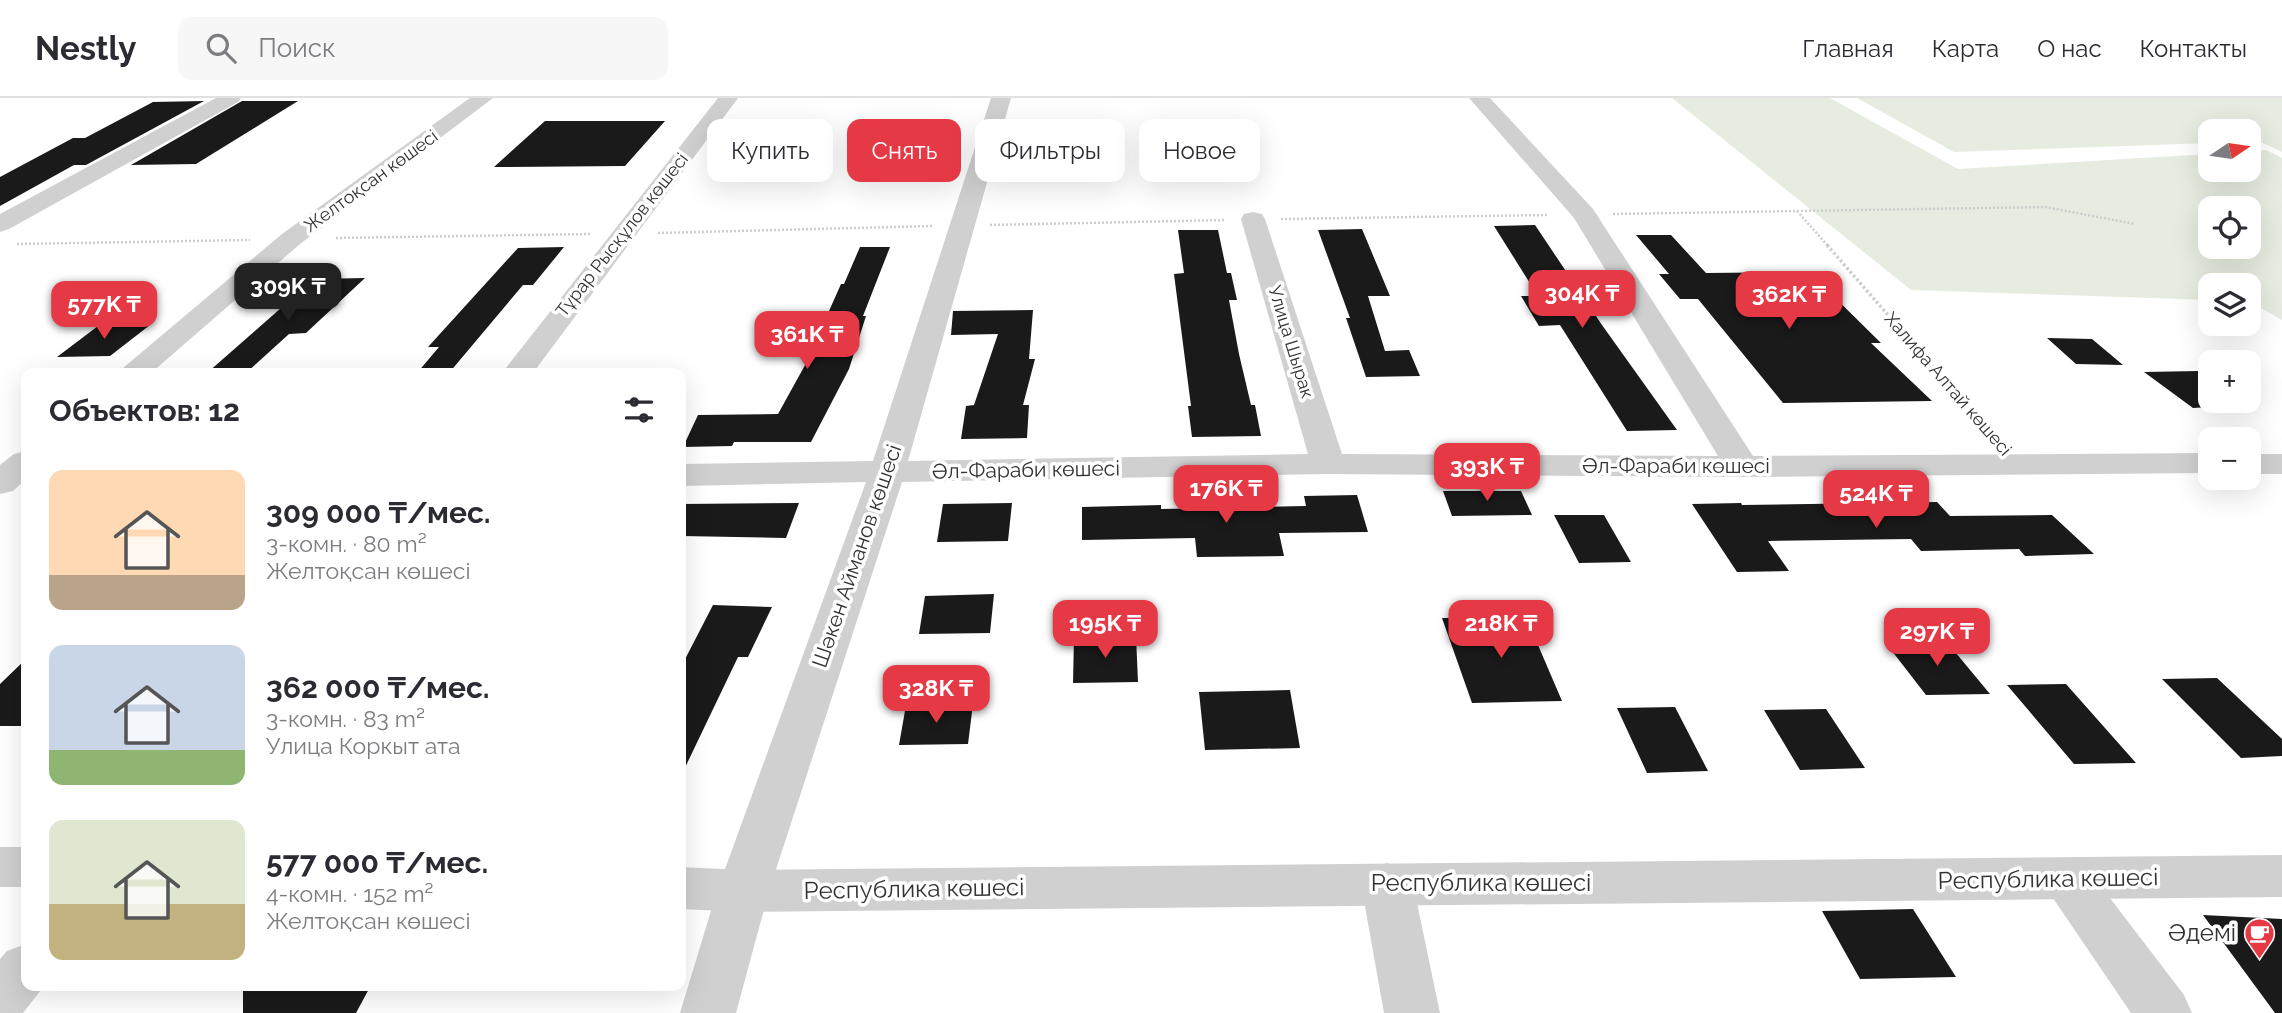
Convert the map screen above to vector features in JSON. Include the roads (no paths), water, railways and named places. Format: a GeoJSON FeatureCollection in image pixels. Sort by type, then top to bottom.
{"type":"FeatureCollection","features":[{"type":"Feature","properties":{"kind":"street"},"geometry":{"type":"LineString","coordinates":[[0,225],[231,98]]}},
{"type":"Feature","properties":{"kind":"street","name":"Желтоқсан көшесі"},"geometry":{"type":"LineString","coordinates":[[138,368],[291,239],[483,98]]}},
{"type":"Feature","properties":{"kind":"street","name":"Тұрар Рысқұлов көшесі"},"geometry":{"type":"LineString","coordinates":[[521,368],[621,233],[728,98]]}},
{"type":"Feature","properties":{"kind":"street","name":"Шәкен Айманов көшесі"},"geometry":{"type":"LineString","coordinates":[[708,1013],[743,891],[887,473],[1000,98]]}},
{"type":"Feature","properties":{"kind":"street"},"geometry":{"type":"LineString","coordinates":[[1479,98],[1584,214],[1742,467]]}},
{"type":"Feature","properties":{"kind":"street","name":"Улица Шырак"},"geometry":{"type":"LineString","coordinates":[[1253,219],[1328,464]]}},
{"type":"Feature","properties":{"kind":"street","name":"Әл-Фараби көшесі"},"geometry":{"type":"LineString","coordinates":[[686,475],[1328,464],[1742,467],[2198,463]]}},
{"type":"Feature","properties":{"kind":"street"},"geometry":{"type":"LineString","coordinates":[[2261,464],[2282,464]]}},
{"type":"Feature","properties":{"kind":"street"},"geometry":{"type":"LineString","coordinates":[[0,867],[21,867]]}},
{"type":"Feature","properties":{"kind":"street","name":"Республика көшесі"},"geometry":{"type":"LineString","coordinates":[[686,888],[743,891],[2282,877]]}},
{"type":"Feature","properties":{"kind":"street"},"geometry":{"type":"LineString","coordinates":[[2066,879],[2164,1013]]}},
{"type":"Feature","properties":{"kind":"street"},"geometry":{"type":"LineString","coordinates":[[1387,884],[1412,1013]]}},
{"type":"Feature","properties":{"kind":"street"},"geometry":{"type":"LineString","coordinates":[[0,999],[21,974]]}},
{"type":"Feature","properties":{"kind":"place","name":"Әдемі"},"geometry":{"type":"Point","coordinates":[2259,960]}}]}
